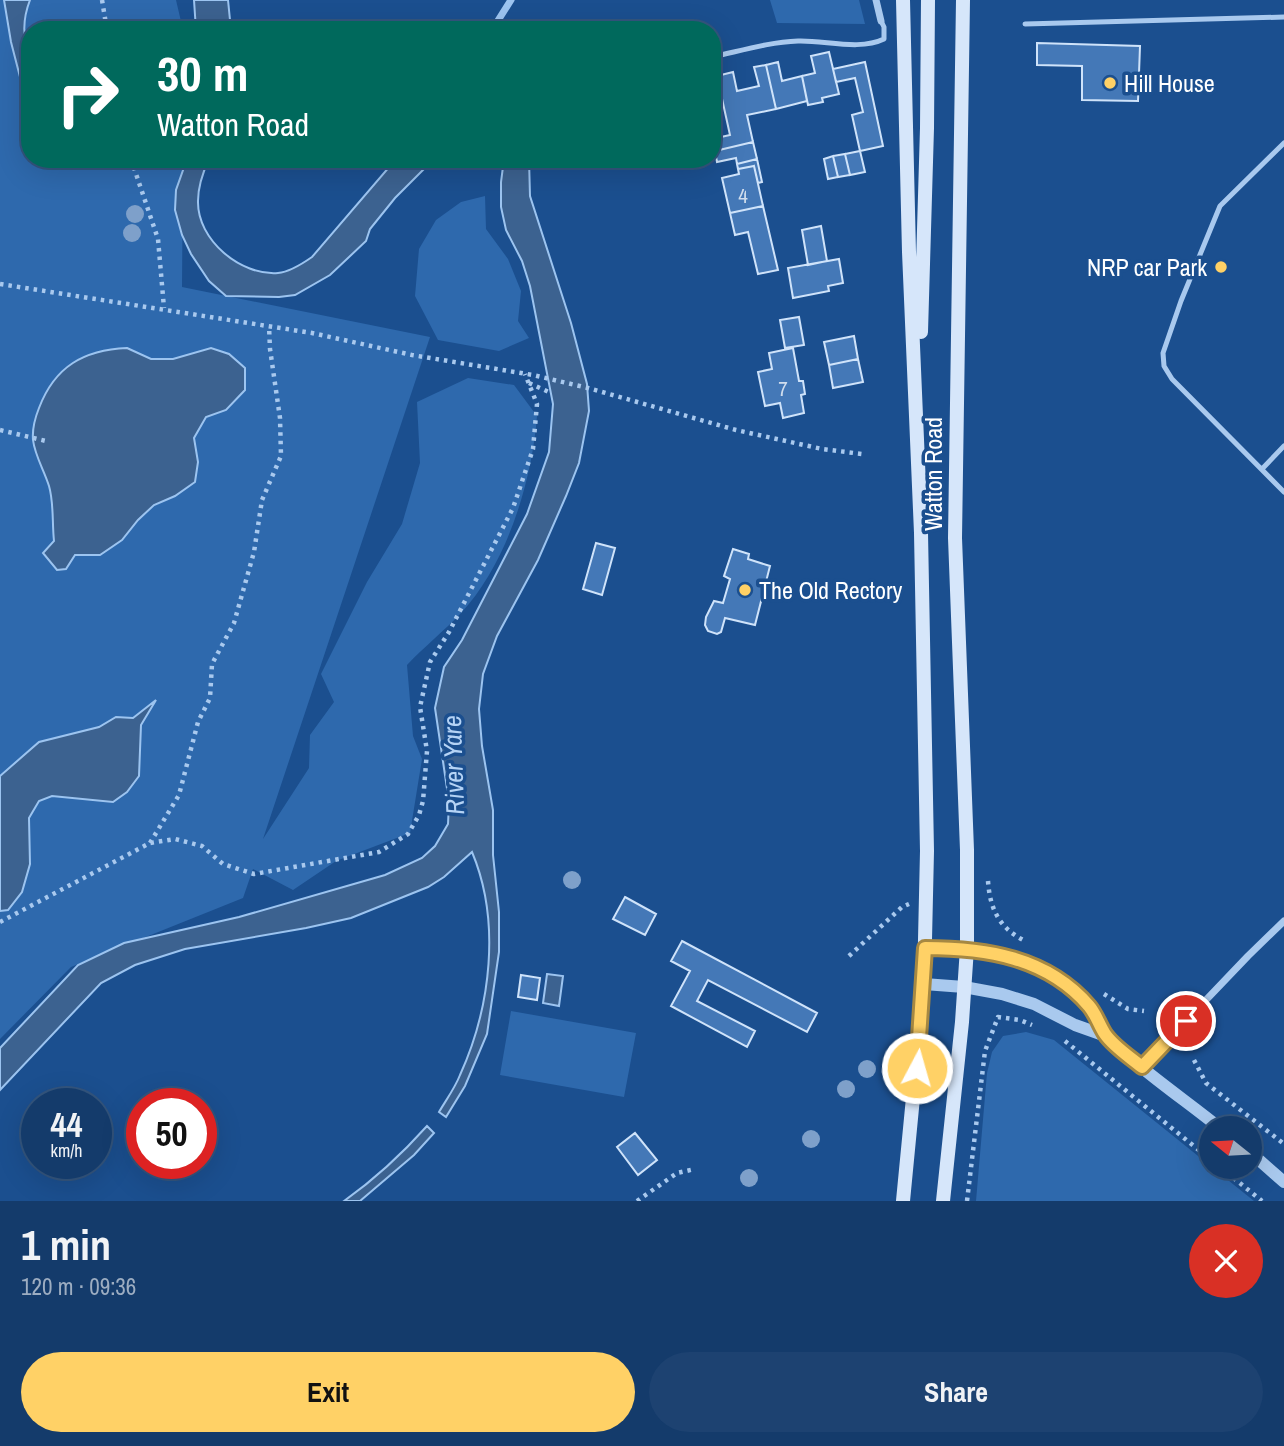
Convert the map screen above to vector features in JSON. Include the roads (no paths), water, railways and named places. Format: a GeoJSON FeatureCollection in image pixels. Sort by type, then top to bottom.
{"type":"FeatureCollection","features":[{"type":"Feature","properties":{"kind":"main road","name":"Watton Road"},"geometry":{"type":"LineString","coordinates":[[902,1201],[924,984],[927,851],[918,432],[909,252],[903,0]]}},
{"type":"Feature","properties":{"kind":"main road","name":"Watton Road"},"geometry":{"type":"LineString","coordinates":[[918,432],[928,0]]}},
{"type":"Feature","properties":{"kind":"main road","name":"Watton Road"},"geometry":{"type":"LineString","coordinates":[[943,1201],[967,948],[968,850],[955,538],[963,0]]}},
{"type":"Feature","properties":{"kind":"street"},"geometry":{"type":"LineString","coordinates":[[876,0],[881,21]]}},
{"type":"Feature","properties":{"kind":"street"},"geometry":{"type":"LineString","coordinates":[[1142,1067],[1284,922]]}},
{"type":"Feature","properties":{"kind":"street"},"geometry":{"type":"LineString","coordinates":[[925,948],[967,948],[1013,957],[1047,972],[1071,988],[1090,1008],[1106,1036],[1204,1116]]}},
{"type":"Feature","properties":{"kind":"street"},"geometry":{"type":"LineString","coordinates":[[924,984],[964,987],[1002,994],[1034,1004],[1075,1025],[1106,1036]]}},
{"type":"Feature","properties":{"kind":"street"},"geometry":{"type":"LineString","coordinates":[[1262,1163],[1284,1182]]}},
{"type":"Feature","properties":{"kind":"lane"},"geometry":{"type":"LineString","coordinates":[[1025,24],[1284,18]]}},
{"type":"Feature","properties":{"kind":"lane"},"geometry":{"type":"LineString","coordinates":[[721,55],[799,41],[876,43],[884,39],[881,21]]}},
{"type":"Feature","properties":{"kind":"lane"},"geometry":{"type":"LineString","coordinates":[[1284,143],[1220,206],[1181,300],[1163,354],[1164,366],[1172,379],[1284,492]]}},
{"type":"Feature","properties":{"kind":"lane"},"geometry":{"type":"LineString","coordinates":[[1262,469],[1284,446]]}},
{"type":"Feature","properties":{"kind":"water"},"geometry":{"type":"Polygon","coordinates":[[[4,0],[30,0],[25,21],[21,21],[21,81],[4,0]]]}},
{"type":"Feature","properties":{"kind":"water"},"geometry":{"type":"Polygon","coordinates":[[[194,0],[228,0],[230,21],[195,21],[194,0]]]}},
{"type":"Feature","properties":{"kind":"water"},"geometry":{"type":"Polygon","coordinates":[[[184,168],[206,168],[198,201],[205,229],[213,242],[236,262],[264,272],[278,273],[300,265],[312,257],[388,168],[425,168],[395,198],[370,229],[366,241],[330,275],[295,295],[279,297],[226,296],[209,281],[182,235],[175,210],[176,190],[184,168]]]}},
{"type":"Feature","properties":{"kind":"water","name":"River Yare"},"geometry":{"type":"Polygon","coordinates":[[[503,168],[529,168],[530,196],[571,323],[587,384],[589,411],[579,463],[566,496],[538,560],[497,636],[483,674],[479,709],[482,746],[493,810],[499,952],[487,1034],[465,1086],[446,1117],[439,1112],[456,1085],[471,1049],[485,993],[489,935],[487,906],[472,852],[444,877],[428,887],[351,918],[185,949],[135,965],[101,983],[0,1090],[0,1048],[78,965],[124,943],[239,917],[385,875],[422,858],[435,846],[448,824],[449,802],[435,708],[444,667],[462,640],[527,514],[549,452],[553,404],[530,286],[522,261],[506,230],[501,207],[503,168]]]}},
{"type":"Feature","properties":{"kind":"water"},"geometry":{"type":"Polygon","coordinates":[[[127,348],[151,359],[173,359],[211,348],[229,354],[245,368],[245,390],[226,410],[206,417],[194,438],[198,462],[195,482],[175,496],[154,505],[122,540],[100,555],[75,555],[66,569],[57,570],[43,553],[54,541],[51,493],[33,440],[36,416],[53,381],[73,363],[97,352],[127,348]]]}},
{"type":"Feature","properties":{"kind":"water"},"geometry":{"type":"Polygon","coordinates":[[[156,700],[141,725],[139,776],[127,792],[113,802],[52,796],[39,801],[29,818],[30,864],[22,892],[8,910],[0,911],[0,776],[39,742],[99,727],[116,717],[133,718],[156,700]]]}},
{"type":"Feature","properties":{"kind":"water"},"geometry":{"type":"Polygon","coordinates":[[[547,974],[563,976],[559,1006],[543,1003],[547,974]]]}},
{"type":"Feature","properties":{"kind":"water"},"geometry":{"type":"Polygon","coordinates":[[[427,1126],[434,1133],[414,1155],[360,1201],[344,1201],[388,1166],[427,1126]]]}},
{"type":"Feature","properties":{"kind":"waterway"},"geometry":{"type":"LineString","coordinates":[[498,21],[511,0]]}},
{"type":"Feature","properties":{"kind":"place","name":"Hill House"},"geometry":{"type":"Point","coordinates":[1110,83]}},
{"type":"Feature","properties":{"kind":"place","name":"NRP car Park"},"geometry":{"type":"Point","coordinates":[1221,267]}},
{"type":"Feature","properties":{"kind":"place","name":"The Old Rectory"},"geometry":{"type":"Point","coordinates":[745,590]}}]}
